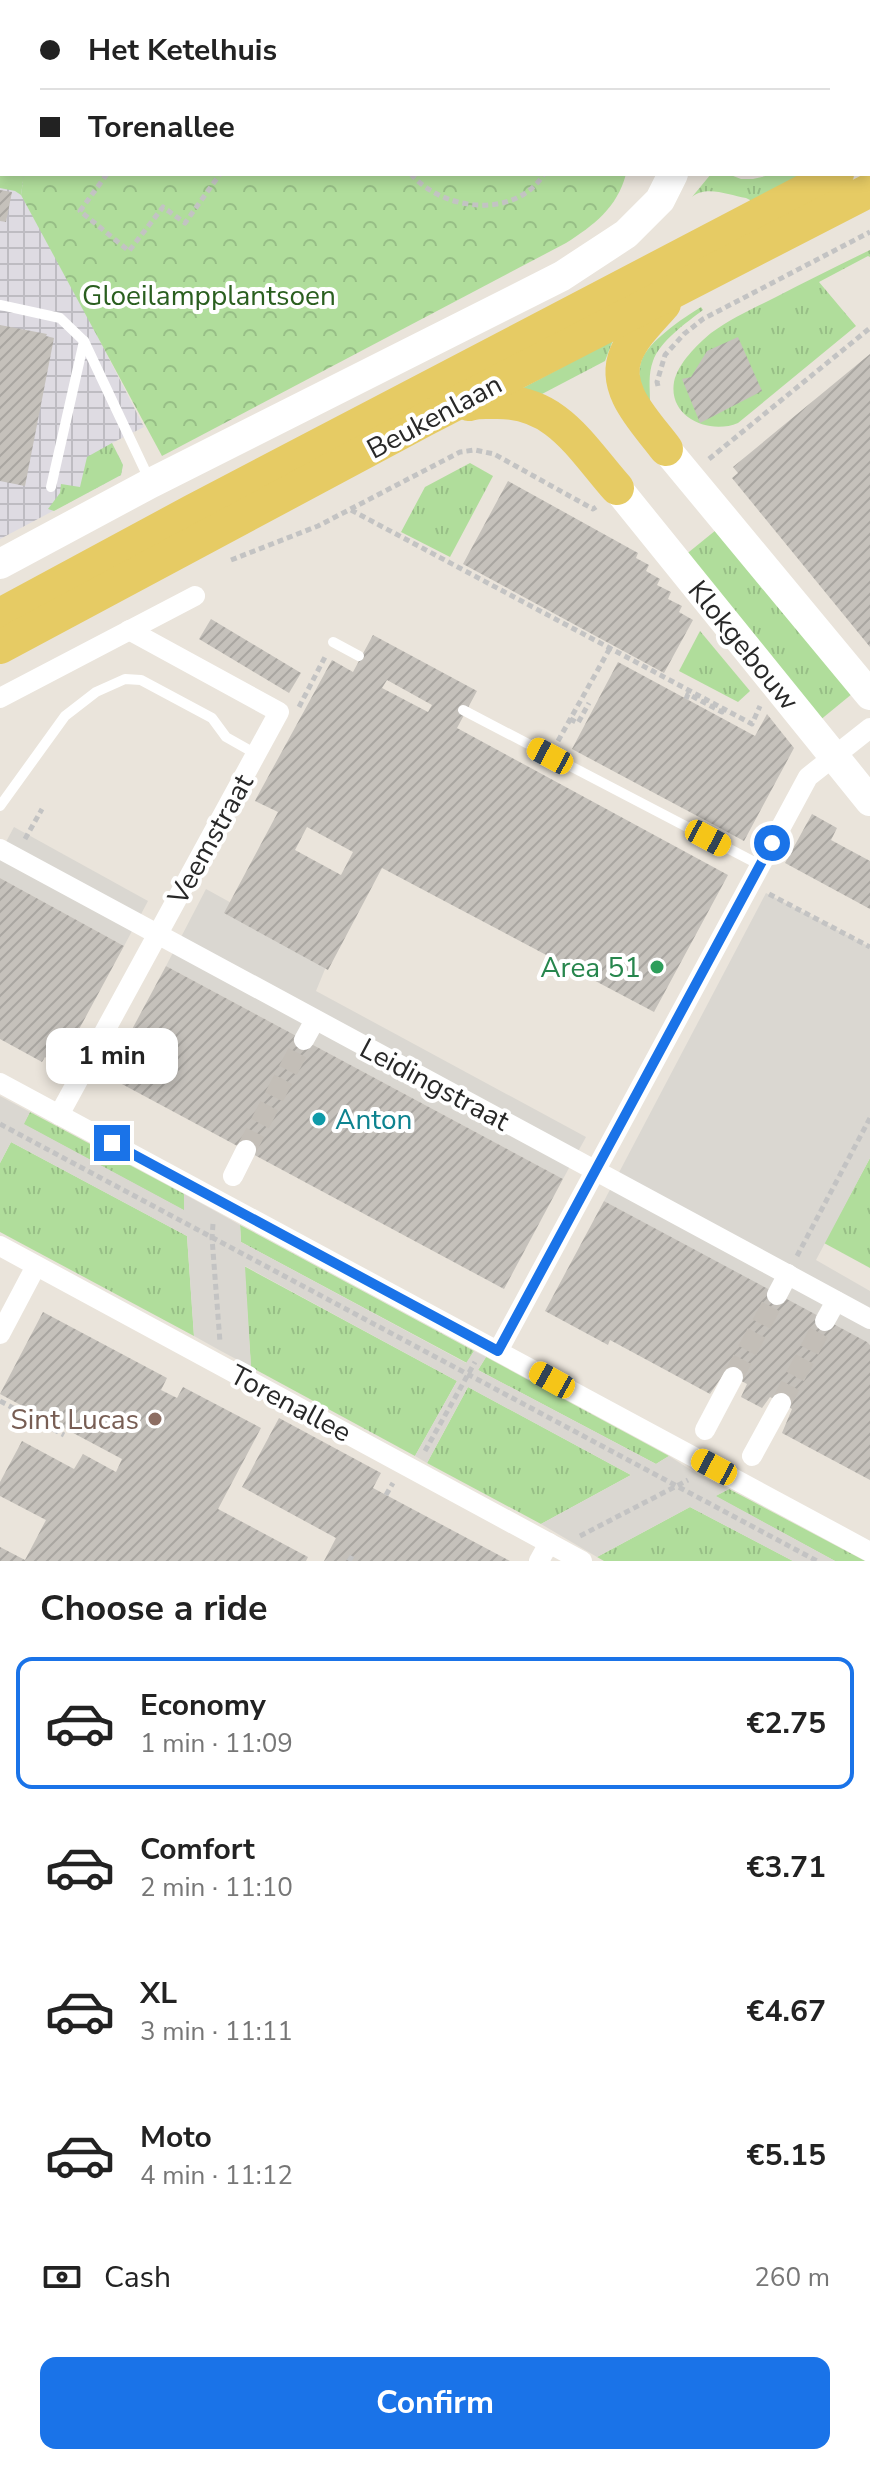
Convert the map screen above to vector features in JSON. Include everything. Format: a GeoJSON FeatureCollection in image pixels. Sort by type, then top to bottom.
{"type":"FeatureCollection","features":[{"type":"Feature","properties":{"kind":"main road","name":"Beukenlaan"},"geometry":{"type":"LineString","coordinates":[[0,615],[833,176]]}},
{"type":"Feature","properties":{"kind":"main road","name":"Beukenlaan"},"geometry":{"type":"LineString","coordinates":[[0,647],[424,420],[870,190]]}},
{"type":"Feature","properties":{"kind":"main road"},"geometry":{"type":"LineString","coordinates":[[666,449],[629,400],[623,377],[625,356],[635,339],[676,291]]}},
{"type":"Feature","properties":{"kind":"main road"},"geometry":{"type":"LineString","coordinates":[[424,420],[476,402],[516,401],[556,420],[617,488]]}},
{"type":"Feature","properties":{"kind":"street"},"geometry":{"type":"LineString","coordinates":[[0,564],[151,483],[562,276],[626,234],[660,200],[672,176]]}},
{"type":"Feature","properties":{"kind":"street"},"geometry":{"type":"LineString","coordinates":[[666,449],[870,695]]}},
{"type":"Feature","properties":{"kind":"street","name":"Klokgebouw"},"geometry":{"type":"LineString","coordinates":[[617,488],[870,801]]}},
{"type":"Feature","properties":{"kind":"street"},"geometry":{"type":"LineString","coordinates":[[0,698],[195,596]]}},
{"type":"Feature","properties":{"kind":"street"},"geometry":{"type":"LineString","coordinates":[[129,630],[279,712]]}},
{"type":"Feature","properties":{"kind":"street","name":"Veemstraat"},"geometry":{"type":"LineString","coordinates":[[59,1115],[279,712]]}},
{"type":"Feature","properties":{"kind":"street"},"geometry":{"type":"LineString","coordinates":[[491,1348],[595,1171],[808,777],[870,728]]}},
{"type":"Feature","properties":{"kind":"street","name":"Leidingstraat"},"geometry":{"type":"LineString","coordinates":[[8,854],[870,1319]]}},
{"type":"Feature","properties":{"kind":"street"},"geometry":{"type":"LineString","coordinates":[[304,1040],[315,1020]]}},
{"type":"Feature","properties":{"kind":"street"},"geometry":{"type":"LineString","coordinates":[[0,1083],[870,1552]]}},
{"type":"Feature","properties":{"kind":"street"},"geometry":{"type":"LineString","coordinates":[[233,1176],[246,1150]]}},
{"type":"Feature","properties":{"kind":"street","name":"Torenallee"},"geometry":{"type":"LineString","coordinates":[[0,1246],[544,1552],[582,1561]]}},
{"type":"Feature","properties":{"kind":"street"},"geometry":{"type":"LineString","coordinates":[[0,1334],[36,1266]]}},
{"type":"Feature","properties":{"kind":"street"},"geometry":{"type":"LineString","coordinates":[[777,1295],[788,1274]]}},
{"type":"Feature","properties":{"kind":"street"},"geometry":{"type":"LineString","coordinates":[[825,1321],[836,1301]]}},
{"type":"Feature","properties":{"kind":"street"},"geometry":{"type":"LineString","coordinates":[[705,1430],[733,1377]]}},
{"type":"Feature","properties":{"kind":"street"},"geometry":{"type":"LineString","coordinates":[[752,1456],[781,1403]]}},
{"type":"Feature","properties":{"kind":"lane"},"geometry":{"type":"LineString","coordinates":[[0,305],[60,318],[84,341],[151,483]]}},
{"type":"Feature","properties":{"kind":"lane"},"geometry":{"type":"LineString","coordinates":[[51,487],[84,341]]}},
{"type":"Feature","properties":{"kind":"lane"},"geometry":{"type":"LineString","coordinates":[[333,642],[359,656]]}},
{"type":"Feature","properties":{"kind":"lane"},"geometry":{"type":"LineString","coordinates":[[0,806],[65,716],[96,692],[125,679],[141,680],[212,718],[226,737],[256,754]]}},
{"type":"Feature","properties":{"kind":"lane"},"geometry":{"type":"LineString","coordinates":[[463,710],[760,865]]}},
{"type":"Feature","properties":{"kind":"path"},"geometry":{"type":"LineString","coordinates":[[106,176],[80,211],[129,251],[163,207],[185,223],[219,176]]}},
{"type":"Feature","properties":{"kind":"path"},"geometry":{"type":"LineString","coordinates":[[413,176],[442,195],[471,204],[492,205],[516,200],[527,194],[542,176]]}},
{"type":"Feature","properties":{"kind":"path"},"geometry":{"type":"LineString","coordinates":[[660,395],[657,382],[665,355],[703,319],[870,232]]}},
{"type":"Feature","properties":{"kind":"path"},"geometry":{"type":"LineString","coordinates":[[701,465],[870,328]]}},
{"type":"Feature","properties":{"kind":"path","name":"Beukenlaan"},"geometry":{"type":"LineString","coordinates":[[220,564],[318,526],[460,452],[475,450],[494,454],[593,509],[617,488]]}},
{"type":"Feature","properties":{"kind":"path"},"geometry":{"type":"LineString","coordinates":[[350,509],[752,724],[766,694]]}},
{"type":"Feature","properties":{"kind":"path"},"geometry":{"type":"LineString","coordinates":[[279,712],[300,706],[333,642]]}},
{"type":"Feature","properties":{"kind":"path"},"geometry":{"type":"LineString","coordinates":[[550,756],[610,648]]}},
{"type":"Feature","properties":{"kind":"path"},"geometry":{"type":"LineString","coordinates":[[686,699],[688,694],[722,712],[723,709]]}},
{"type":"Feature","properties":{"kind":"path"},"geometry":{"type":"LineString","coordinates":[[570,719],[578,723],[592,705],[581,699]]}},
{"type":"Feature","properties":{"kind":"path"},"geometry":{"type":"LineString","coordinates":[[8,854],[42,809]]}},
{"type":"Feature","properties":{"kind":"path"},"geometry":{"type":"LineString","coordinates":[[750,885],[870,947]]}},
{"type":"Feature","properties":{"kind":"path"},"geometry":{"type":"LineString","coordinates":[[788,1274],[870,1118]]}},
{"type":"Feature","properties":{"kind":"path"},"geometry":{"type":"LineString","coordinates":[[0,1124],[817,1561]]}},
{"type":"Feature","properties":{"kind":"path","name":"Torenallee"},"geometry":{"type":"LineString","coordinates":[[215,1211],[212,1238],[221,1351]]}},
{"type":"Feature","properties":{"kind":"path"},"geometry":{"type":"LineString","coordinates":[[421,1459],[468,1374],[491,1348]]}},
{"type":"Feature","properties":{"kind":"path"},"geometry":{"type":"LineString","coordinates":[[0,1401],[64,1435]]}},
{"type":"Feature","properties":{"kind":"path"},"geometry":{"type":"LineString","coordinates":[[570,1541],[714,1467]]}},
{"type":"Feature","properties":{"kind":"shaded area"},"geometry":{"type":"Polygon","coordinates":[[[0,176],[25,176],[78,298],[144,427],[112,443],[123,465],[121,475],[0,539],[0,176]]]}},
{"type":"Feature","properties":{"kind":"shaded area"},"geometry":{"type":"Polygon","coordinates":[[[14,827],[148,901],[124,946],[0,878],[0,853],[14,827]]]}},
{"type":"Feature","properties":{"kind":"shaded area"},"geometry":{"type":"Polygon","coordinates":[[[206,889],[330,957],[316,991],[586,1137],[563,1179],[166,966],[206,889]]]}},
{"type":"Feature","properties":{"kind":"shaded area"},"geometry":{"type":"Polygon","coordinates":[[[766,893],[870,947],[870,1158],[816,1260],[870,1291],[870,1345],[604,1201],[766,893]]]}},
{"type":"Feature","properties":{"kind":"shaded area"},"geometry":{"type":"Polygon","coordinates":[[[0,1096],[30,1112],[24,1124],[184,1210],[184,1194],[240,1225],[241,1242],[466,1363],[474,1351],[486,1357],[478,1370],[656,1464],[669,1456],[729,1489],[716,1496],[835,1561],[793,1561],[690,1507],[597,1557],[541,1524],[631,1475],[468,1387],[427,1463],[415,1456],[457,1381],[245,1266],[251,1367],[194,1336],[187,1236],[11,1142],[0,1163],[0,1096]]]}},
{"type":"Feature","properties":{"kind":"green space"},"geometry":{"type":"Polygon","coordinates":[[[0,176],[24,176],[21,195],[0,188],[0,176]]]}},
{"type":"Feature","properties":{"kind":"green space","name":"Gloeilampplantsoen"},"geometry":{"type":"Polygon","coordinates":[[[24,176],[625,176],[617,197],[603,214],[566,243],[162,456],[21,195],[24,176]]]}},
{"type":"Feature","properties":{"kind":"green space"},"geometry":{"type":"Polygon","coordinates":[[[709,176],[753,179],[805,176],[749,204],[750,200],[746,198],[718,192],[698,193],[692,197],[709,176]]]}},
{"type":"Feature","properties":{"kind":"green space"},"geometry":{"type":"Polygon","coordinates":[[[870,250],[870,257],[819,282],[856,326],[738,423],[715,427],[704,425],[684,414],[674,395],[676,375],[684,361],[706,338],[743,314],[870,250]]]}},
{"type":"Feature","properties":{"kind":"green space"},"geometry":{"type":"Polygon","coordinates":[[[701,307],[703,310],[674,333],[656,354],[650,371],[650,401],[641,394],[640,370],[645,354],[666,331],[701,307]]]}},
{"type":"Feature","properties":{"kind":"green space"},"geometry":{"type":"Polygon","coordinates":[[[613,340],[605,361],[542,394],[521,389],[613,340]]]}},
{"type":"Feature","properties":{"kind":"green space"},"geometry":{"type":"Polygon","coordinates":[[[112,443],[123,465],[121,475],[54,511],[48,509],[60,493],[61,484],[80,487],[87,457],[112,443]]]}},
{"type":"Feature","properties":{"kind":"green space"},"geometry":{"type":"Polygon","coordinates":[[[470,463],[493,476],[450,557],[401,532],[425,487],[470,463]]]}},
{"type":"Feature","properties":{"kind":"green space"},"geometry":{"type":"Polygon","coordinates":[[[721,526],[858,689],[819,721],[684,556],[721,526]]]}},
{"type":"Feature","properties":{"kind":"green space"},"geometry":{"type":"Polygon","coordinates":[[[700,631],[750,691],[738,702],[679,671],[700,631]]]}},
{"type":"Feature","properties":{"kind":"green space"},"geometry":{"type":"Polygon","coordinates":[[[30,1112],[184,1194],[185,1211],[23,1124],[30,1112]]]}},
{"type":"Feature","properties":{"kind":"green space"},"geometry":{"type":"Polygon","coordinates":[[[11,1142],[187,1236],[194,1336],[0,1232],[0,1163],[11,1142]]]}},
{"type":"Feature","properties":{"kind":"green space"},"geometry":{"type":"Polygon","coordinates":[[[870,1158],[870,1268],[824,1243],[870,1158]]]}},
{"type":"Feature","properties":{"kind":"green space"},"geometry":{"type":"Polygon","coordinates":[[[240,1225],[474,1351],[467,1363],[241,1242],[240,1225]]]}},
{"type":"Feature","properties":{"kind":"green space"},"geometry":{"type":"Polygon","coordinates":[[[244,1266],[457,1381],[415,1456],[251,1367],[244,1266]]]}},
{"type":"Feature","properties":{"kind":"green space"},"geometry":{"type":"Polygon","coordinates":[[[486,1357],[669,1456],[656,1464],[478,1370],[486,1357]]]}},
{"type":"Feature","properties":{"kind":"green space"},"geometry":{"type":"Polygon","coordinates":[[[468,1387],[631,1475],[541,1524],[427,1463],[468,1387]]]}},
{"type":"Feature","properties":{"kind":"green space"},"geometry":{"type":"Polygon","coordinates":[[[729,1489],[865,1561],[835,1561],[715,1496],[729,1489]]]}},
{"type":"Feature","properties":{"kind":"green space"},"geometry":{"type":"Polygon","coordinates":[[[690,1507],[793,1561],[604,1561],[597,1557],[690,1507]]]}},
{"type":"Feature","properties":{"kind":"building"},"geometry":{"type":"Polygon","coordinates":[[[0,190],[12,192],[6,222],[0,221],[0,190]]]}},
{"type":"Feature","properties":{"kind":"building"},"geometry":{"type":"Polygon","coordinates":[[[0,325],[54,338],[25,486],[0,481],[0,325]]]}},
{"type":"Feature","properties":{"kind":"building"},"geometry":{"type":"Polygon","coordinates":[[[738,337],[762,391],[700,423],[682,379],[691,377],[707,351],[738,337]]]}},
{"type":"Feature","properties":{"kind":"building"},"geometry":{"type":"Polygon","coordinates":[[[870,354],[870,647],[732,478],[738,473],[733,467],[870,354]]]}},
{"type":"Feature","properties":{"kind":"building"},"geometry":{"type":"Polygon","coordinates":[[[508,481],[638,553],[636,558],[649,565],[646,571],[660,579],[657,585],[671,592],[668,599],[682,606],[679,612],[693,620],[664,673],[463,564],[508,481]]]}},
{"type":"Feature","properties":{"kind":"building"},"geometry":{"type":"Polygon","coordinates":[[[211,619],[301,673],[289,693],[199,639],[211,619]]]}},
{"type":"Feature","properties":{"kind":"building"},"geometry":{"type":"Polygon","coordinates":[[[373,635],[477,691],[457,728],[728,875],[654,1012],[382,868],[328,970],[224,913],[278,812],[255,801],[257,797],[332,660],[353,672],[373,635]],[[387,680],[382,688],[428,712],[432,705],[387,680]],[[307,827],[295,850],[341,875],[353,852],[307,827]]]}},
{"type":"Feature","properties":{"kind":"building"},"geometry":{"type":"Polygon","coordinates":[[[618,662],[755,736],[767,714],[794,748],[744,841],[572,749],[618,662]]]}},
{"type":"Feature","properties":{"kind":"building"},"geometry":{"type":"Polygon","coordinates":[[[812,814],[837,828],[831,840],[870,861],[870,909],[785,863],[812,814]]]}},
{"type":"Feature","properties":{"kind":"building"},"geometry":{"type":"Polygon","coordinates":[[[0,878],[124,946],[57,1070],[50,1066],[53,1061],[45,1057],[42,1062],[0,1039],[0,878]]]}},
{"type":"Feature","properties":{"kind":"building","name":"Anton"},"geometry":{"type":"Polygon","coordinates":[[[166,966],[563,1179],[504,1289],[107,1076],[166,966]]]}},
{"type":"Feature","properties":{"kind":"building"},"geometry":{"type":"Polygon","coordinates":[[[604,1201],[870,1345],[870,1480],[782,1433],[792,1409],[770,1397],[762,1408],[741,1397],[747,1384],[725,1372],[710,1394],[610,1340],[608,1345],[545,1311],[604,1201]]]}},
{"type":"Feature","properties":{"kind":"building"},"geometry":{"type":"Polygon","coordinates":[[[43,1312],[167,1378],[161,1390],[177,1398],[183,1387],[261,1428],[218,1509],[308,1557],[306,1561],[0,1561],[0,1547],[25,1560],[46,1520],[0,1496],[0,1482],[22,1441],[74,1469],[83,1454],[116,1472],[122,1459],[0,1394],[43,1312]]]}},
{"type":"Feature","properties":{"kind":"building"},"geometry":{"type":"Polygon","coordinates":[[[279,1418],[381,1473],[373,1488],[510,1561],[324,1561],[336,1538],[242,1487],[279,1418]]]}},
{"type":"Feature","properties":{"kind":"tunnel"},"geometry":{"type":"LineString","coordinates":[[246,1150],[304,1040]]}},
{"type":"Feature","properties":{"kind":"tunnel"},"geometry":{"type":"LineString","coordinates":[[733,1377],[777,1295]]}},
{"type":"Feature","properties":{"kind":"tunnel"},"geometry":{"type":"LineString","coordinates":[[781,1403],[825,1321]]}},
{"type":"Feature","properties":{"kind":"place","name":"Area 51"},"geometry":{"type":"Point","coordinates":[657,967]}},
{"type":"Feature","properties":{"kind":"place","name":"Anton"},"geometry":{"type":"Point","coordinates":[319,1119]}},
{"type":"Feature","properties":{"kind":"place","name":"Sint Lucas"},"geometry":{"type":"Point","coordinates":[155,1419]}},
{"type":"Feature","properties":{"kind":"route"},"geometry":{"type":"LineString","coordinates":[[112,1143],[498,1351],[772,843]]}}]}
